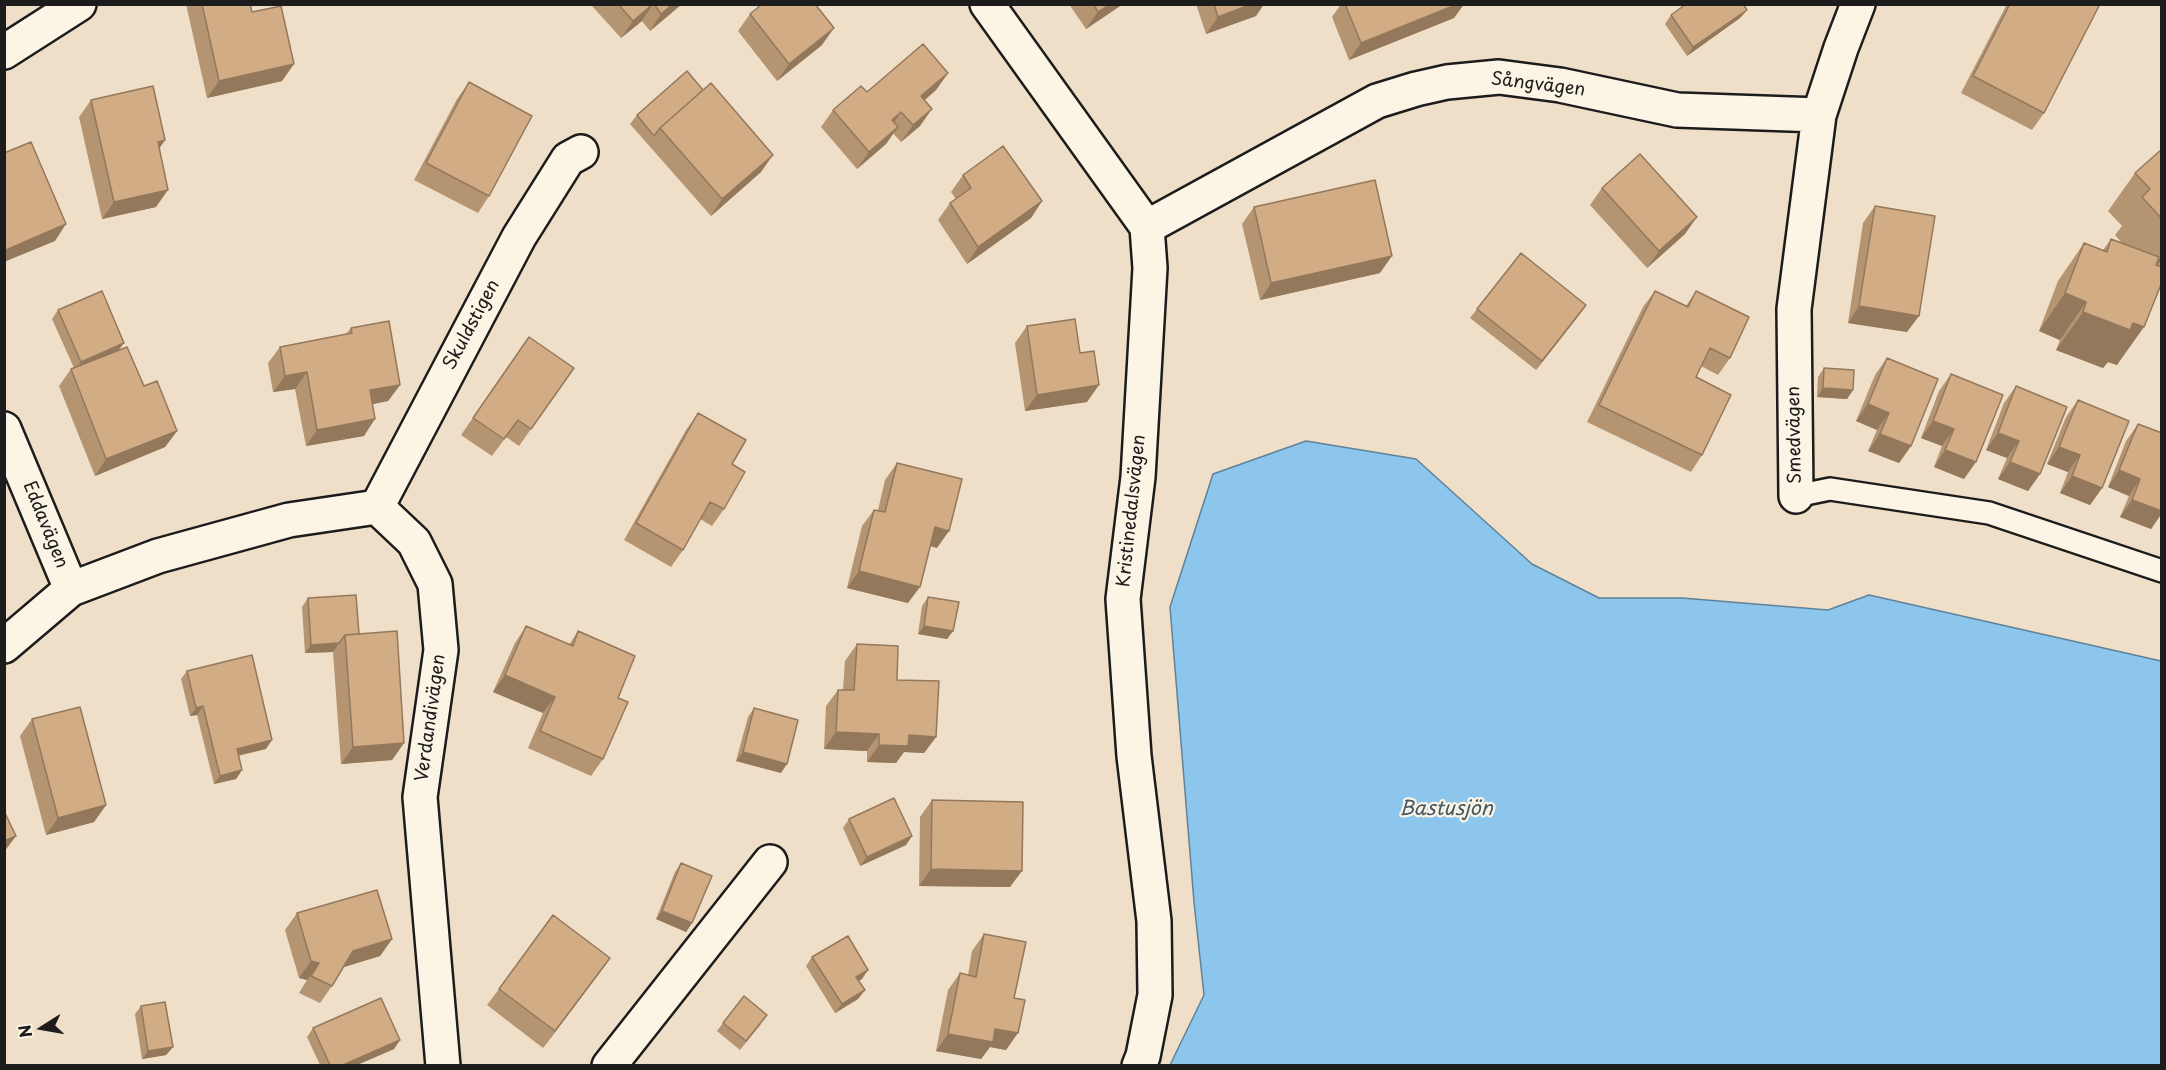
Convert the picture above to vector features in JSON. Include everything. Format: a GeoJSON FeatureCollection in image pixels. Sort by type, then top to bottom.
{"type":"FeatureCollection","features":[{"type":"Feature","properties":{"kind":"street"},"geometry":{"type":"LineString","coordinates":[[4,52],[79,4]]}},
{"type":"Feature","properties":{"kind":"street"},"geometry":{"type":"LineString","coordinates":[[987,4],[1147,227]]}},
{"type":"Feature","properties":{"kind":"street","name":"Smedvägen"},"geometry":{"type":"LineString","coordinates":[[1796,496],[1794,309],[1819,115],[1858,4]]}},
{"type":"Feature","properties":{"kind":"street","name":"Sångvägen"},"geometry":{"type":"LineString","coordinates":[[1147,227],[1377,102],[1447,82],[1499,77],[1560,85],[1677,110],[1819,115]]}},
{"type":"Feature","properties":{"kind":"street","name":"Skuldstigen"},"geometry":{"type":"LineString","coordinates":[[377,507],[519,237],[568,159],[581,152]]}},
{"type":"Feature","properties":{"kind":"street","name":"Kristinedalsvägen"},"geometry":{"type":"LineString","coordinates":[[1139,1065],[1143,1056],[1155,995],[1154,921],[1134,756],[1123,599],[1139,465],[1150,268],[1147,227]]}},
{"type":"Feature","properties":{"kind":"street","name":"Eddavägen"},"geometry":{"type":"LineString","coordinates":[[4,429],[71,589]]}},
{"type":"Feature","properties":{"kind":"street"},"geometry":{"type":"LineString","coordinates":[[4,646],[71,589],[158,556],[289,520],[377,507]]}},
{"type":"Feature","properties":{"kind":"street","name":"Verdandivägen"},"geometry":{"type":"LineString","coordinates":[[377,507],[414,542],[435,584],[441,650],[420,797],[443,1065]]}},
{"type":"Feature","properties":{"kind":"street"},"geometry":{"type":"LineString","coordinates":[[609,1065],[770,862]]}},
{"type":"Feature","properties":{"kind":"lane","name":"Smedvägen"},"geometry":{"type":"LineString","coordinates":[[1796,496],[1830,489],[1989,513],[2162,571]]}},
{"type":"Feature","properties":{"kind":"water","name":"Bastusjön"},"geometry":{"type":"Polygon","coordinates":[[[1306,441],[1416,459],[1532,564],[1599,598],[1682,598],[1828,610],[1869,595],[2161,661],[2161,1065],[1170,1065],[1204,995],[1194,902],[1170,607],[1213,474],[1306,441]]]}},
{"type":"Feature","properties":{"kind":"building"},"geometry":{"type":"Polygon","coordinates":[[[202,4],[250,4],[252,12],[281,6],[294,64],[219,81],[202,4]]]}},
{"type":"Feature","properties":{"kind":"building"},"geometry":{"type":"Polygon","coordinates":[[[618,4],[653,4],[633,21],[618,4]]]}},
{"type":"Feature","properties":{"kind":"building"},"geometry":{"type":"Polygon","coordinates":[[[654,4],[673,4],[661,14],[654,4]]]}},
{"type":"Feature","properties":{"kind":"building"},"geometry":{"type":"Polygon","coordinates":[[[762,4],[815,4],[834,28],[789,64],[750,14],[762,4]]]}},
{"type":"Feature","properties":{"kind":"building"},"geometry":{"type":"Polygon","coordinates":[[[1093,4],[1110,4],[1098,12],[1093,4]]]}},
{"type":"Feature","properties":{"kind":"building"},"geometry":{"type":"Polygon","coordinates":[[[1214,4],[1252,4],[1218,17],[1214,4]]]}},
{"type":"Feature","properties":{"kind":"building"},"geometry":{"type":"Polygon","coordinates":[[[1345,4],[1458,4],[1361,43],[1345,4]]]}},
{"type":"Feature","properties":{"kind":"building"},"geometry":{"type":"Polygon","coordinates":[[[1686,4],[1743,4],[1747,10],[1693,47],[1671,15],[1686,4]]]}},
{"type":"Feature","properties":{"kind":"building"},"geometry":{"type":"Polygon","coordinates":[[[2010,4],[2100,4],[2044,113],[1973,76],[2010,4]]]}},
{"type":"Feature","properties":{"kind":"building"},"geometry":{"type":"Polygon","coordinates":[[[923,44],[948,73],[921,96],[932,109],[913,125],[901,112],[892,120],[898,127],[869,152],[833,110],[861,86],[867,92],[923,44]]]}},
{"type":"Feature","properties":{"kind":"building"},"geometry":{"type":"Polygon","coordinates":[[[687,71],[703,90],[654,136],[637,115],[687,71]]]}},
{"type":"Feature","properties":{"kind":"building"},"geometry":{"type":"Polygon","coordinates":[[[469,82],[532,116],[489,196],[426,163],[469,82]]]}},
{"type":"Feature","properties":{"kind":"building"},"geometry":{"type":"Polygon","coordinates":[[[711,83],[773,155],[722,199],[660,128],[711,83]]]}},
{"type":"Feature","properties":{"kind":"building"},"geometry":{"type":"Polygon","coordinates":[[[153,86],[165,140],[158,142],[168,190],[114,202],[91,100],[153,86]]]}},
{"type":"Feature","properties":{"kind":"building"},"geometry":{"type":"Polygon","coordinates":[[[31,142],[66,224],[6,250],[4,247],[4,153],[31,142]]]}},
{"type":"Feature","properties":{"kind":"building"},"geometry":{"type":"Polygon","coordinates":[[[1003,146],[1042,201],[978,247],[950,203],[971,188],[963,175],[1003,146]]]}},
{"type":"Feature","properties":{"kind":"building"},"geometry":{"type":"Polygon","coordinates":[[[2162,149],[2162,219],[2142,197],[2150,189],[2135,173],[2162,149]]]}},
{"type":"Feature","properties":{"kind":"building"},"geometry":{"type":"Polygon","coordinates":[[[1640,154],[1697,217],[1659,251],[1602,188],[1640,154]]]}},
{"type":"Feature","properties":{"kind":"building"},"geometry":{"type":"Polygon","coordinates":[[[1375,180],[1392,256],[1271,283],[1254,207],[1375,180]]]}},
{"type":"Feature","properties":{"kind":"building"},"geometry":{"type":"Polygon","coordinates":[[[1875,206],[1935,216],[1919,316],[1859,306],[1875,206]]]}},
{"type":"Feature","properties":{"kind":"building"},"geometry":{"type":"Polygon","coordinates":[[[2111,239],[2159,257],[2156,265],[2162,267],[2162,282],[2144,327],[2133,323],[2130,330],[2083,312],[2086,302],[2065,293],[2084,243],[2107,252],[2111,239]]]}},
{"type":"Feature","properties":{"kind":"building"},"geometry":{"type":"Polygon","coordinates":[[[1521,253],[1586,305],[1542,361],[1477,309],[1521,253]]]}},
{"type":"Feature","properties":{"kind":"building"},"geometry":{"type":"Polygon","coordinates":[[[102,291],[124,343],[81,362],[58,310],[102,291]]]}},
{"type":"Feature","properties":{"kind":"building"},"geometry":{"type":"Polygon","coordinates":[[[1655,291],[1688,307],[1696,291],[1749,317],[1730,358],[1710,348],[1696,377],[1731,395],[1702,455],[1599,405],[1655,291]]]}},
{"type":"Feature","properties":{"kind":"building"},"geometry":{"type":"Polygon","coordinates":[[[1075,319],[1080,353],[1094,351],[1099,385],[1037,395],[1027,326],[1075,319]]]}},
{"type":"Feature","properties":{"kind":"building"},"geometry":{"type":"Polygon","coordinates":[[[389,321],[400,385],[370,390],[375,419],[317,430],[307,372],[285,376],[280,347],[352,333],[351,328],[389,321]]]}},
{"type":"Feature","properties":{"kind":"building"},"geometry":{"type":"Polygon","coordinates":[[[529,337],[574,368],[531,429],[518,420],[504,439],[473,418],[529,337]]]}},
{"type":"Feature","properties":{"kind":"building"},"geometry":{"type":"Polygon","coordinates":[[[127,347],[144,386],[157,381],[177,431],[106,459],[71,369],[127,347]]]}},
{"type":"Feature","properties":{"kind":"building"},"geometry":{"type":"Polygon","coordinates":[[[1887,358],[1938,379],[1911,446],[1880,434],[1889,413],[1868,404],[1887,358]]]}},
{"type":"Feature","properties":{"kind":"building"},"geometry":{"type":"Polygon","coordinates":[[[1824,368],[1854,370],[1853,390],[1823,388],[1824,368]]]}},
{"type":"Feature","properties":{"kind":"building"},"geometry":{"type":"Polygon","coordinates":[[[1951,374],[2003,395],[1976,462],[1945,450],[1954,429],[1933,421],[1951,374]]]}},
{"type":"Feature","properties":{"kind":"building"},"geometry":{"type":"Polygon","coordinates":[[[2016,386],[2067,407],[2040,474],[2010,462],[2019,441],[1998,433],[2016,386]]]}},
{"type":"Feature","properties":{"kind":"building"},"geometry":{"type":"Polygon","coordinates":[[[2078,400],[2129,421],[2102,488],[2072,476],[2080,455],[2059,447],[2078,400]]]}},
{"type":"Feature","properties":{"kind":"building"},"geometry":{"type":"Polygon","coordinates":[[[698,413],[746,440],[732,464],[745,472],[724,509],[710,502],[683,550],[636,523],[698,413]]]}},
{"type":"Feature","properties":{"kind":"building"},"geometry":{"type":"Polygon","coordinates":[[[2138,424],[2162,433],[2162,511],[2132,500],[2140,479],[2119,470],[2138,424]]]}},
{"type":"Feature","properties":{"kind":"building"},"geometry":{"type":"Polygon","coordinates":[[[897,463],[962,479],[949,531],[935,527],[920,587],[859,571],[874,510],[885,512],[897,463]]]}},
{"type":"Feature","properties":{"kind":"building"},"geometry":{"type":"Polygon","coordinates":[[[356,595],[359,634],[345,635],[339,643],[311,645],[308,598],[356,595]]]}},
{"type":"Feature","properties":{"kind":"building"},"geometry":{"type":"Polygon","coordinates":[[[928,597],[959,602],[953,631],[924,626],[928,597]]]}},
{"type":"Feature","properties":{"kind":"building"},"geometry":{"type":"Polygon","coordinates":[[[526,626],[573,646],[578,631],[635,656],[618,698],[628,702],[603,759],[540,731],[555,697],[505,675],[526,626]]]}},
{"type":"Feature","properties":{"kind":"building"},"geometry":{"type":"Polygon","coordinates":[[[397,631],[404,743],[353,747],[345,635],[397,631]]]}},
{"type":"Feature","properties":{"kind":"building"},"geometry":{"type":"Polygon","coordinates":[[[857,644],[898,646],[897,680],[939,681],[936,737],[909,735],[908,746],[879,745],[879,734],[836,732],[838,690],[854,690],[857,644]]]}},
{"type":"Feature","properties":{"kind":"building"},"geometry":{"type":"Polygon","coordinates":[[[252,655],[272,740],[237,749],[242,770],[220,776],[203,706],[196,708],[187,671],[252,655]]]}},
{"type":"Feature","properties":{"kind":"building"},"geometry":{"type":"Polygon","coordinates":[[[80,707],[106,805],[58,818],[32,719],[80,707]]]}},
{"type":"Feature","properties":{"kind":"building"},"geometry":{"type":"Polygon","coordinates":[[[754,708],[798,720],[787,764],[743,752],[754,708]]]}},
{"type":"Feature","properties":{"kind":"building"},"geometry":{"type":"Polygon","coordinates":[[[894,798],[912,836],[867,857],[849,819],[894,798]]]}},
{"type":"Feature","properties":{"kind":"building"},"geometry":{"type":"Polygon","coordinates":[[[932,800],[1023,802],[1022,871],[931,869],[932,800]]]}},
{"type":"Feature","properties":{"kind":"building"},"geometry":{"type":"Polygon","coordinates":[[[4,811],[16,836],[4,841],[4,811]]]}},
{"type":"Feature","properties":{"kind":"building"},"geometry":{"type":"Polygon","coordinates":[[[681,863],[712,876],[692,923],[662,911],[681,863]]]}},
{"type":"Feature","properties":{"kind":"building"},"geometry":{"type":"Polygon","coordinates":[[[377,890],[392,939],[353,951],[332,986],[311,976],[319,963],[311,961],[297,913],[377,890]]]}},
{"type":"Feature","properties":{"kind":"building"},"geometry":{"type":"Polygon","coordinates":[[[553,915],[610,958],[555,1031],[499,989],[553,915]]]}},
{"type":"Feature","properties":{"kind":"building"},"geometry":{"type":"Polygon","coordinates":[[[984,934],[1026,942],[1014,998],[1025,1000],[1018,1033],[995,1029],[993,1042],[948,1034],[960,973],[976,977],[984,934]]]}},
{"type":"Feature","properties":{"kind":"building"},"geometry":{"type":"Polygon","coordinates":[[[848,936],[868,970],[856,977],[865,990],[842,1004],[812,957],[848,936]]]}},
{"type":"Feature","properties":{"kind":"building"},"geometry":{"type":"Polygon","coordinates":[[[744,996],[767,1015],[746,1041],[723,1023],[744,996]]]}},
{"type":"Feature","properties":{"kind":"building"},"geometry":{"type":"Polygon","coordinates":[[[381,998],[400,1040],[343,1065],[330,1065],[313,1028],[381,998]]]}},
{"type":"Feature","properties":{"kind":"building"},"geometry":{"type":"Polygon","coordinates":[[[165,1002],[173,1047],[148,1051],[141,1006],[165,1002]]]}}]}
